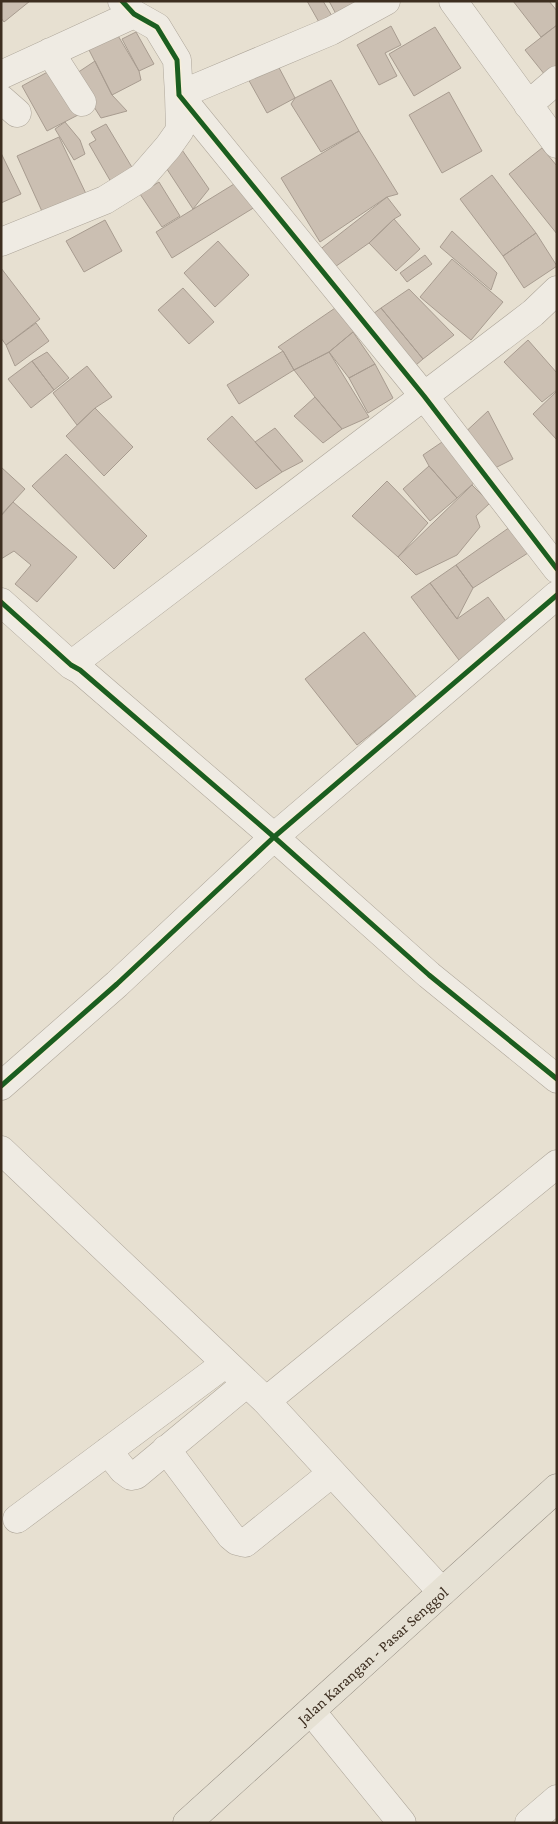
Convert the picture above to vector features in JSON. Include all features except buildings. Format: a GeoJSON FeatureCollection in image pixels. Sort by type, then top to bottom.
{"type":"FeatureCollection","features":[{"type":"Feature","properties":{"kind":"main road","name":"Jalan Karangan - Pasar Senggol"},"geometry":{"type":"LineString","coordinates":[[187,1823],[556,1489]]}},
{"type":"Feature","properties":{"kind":"street"},"geometry":{"type":"LineString","coordinates":[[179,95],[331,31],[386,1]]}},
{"type":"Feature","properties":{"kind":"street"},"geometry":{"type":"LineString","coordinates":[[453,1],[557,144]]}},
{"type":"Feature","properties":{"kind":"street"},"geometry":{"type":"LineString","coordinates":[[1,74],[50,52],[128,7],[157,27],[177,60],[180,130],[142,177],[105,200],[1,242]]}},
{"type":"Feature","properties":{"kind":"street"},"geometry":{"type":"LineString","coordinates":[[50,52],[82,102]]}},
{"type":"Feature","properties":{"kind":"street"},"geometry":{"type":"LineString","coordinates":[[528,105],[557,80]]}},
{"type":"Feature","properties":{"kind":"street"},"geometry":{"type":"LineString","coordinates":[[179,95],[424,396],[557,569]]}},
{"type":"Feature","properties":{"kind":"street"},"geometry":{"type":"LineString","coordinates":[[71,665],[533,313],[557,290]]}},
{"type":"Feature","properties":{"kind":"street"},"geometry":{"type":"LineString","coordinates":[[1,1086],[117,984],[274,837],[557,595]]}},
{"type":"Feature","properties":{"kind":"street"},"geometry":{"type":"LineString","coordinates":[[1,602],[71,665],[80,670],[274,837],[429,975],[557,1079]]}},
{"type":"Feature","properties":{"kind":"street"},"geometry":{"type":"LineString","coordinates":[[1,1150],[266,1401],[442,1592]]}},
{"type":"Feature","properties":{"kind":"street"},"geometry":{"type":"LineString","coordinates":[[266,1401],[557,1164]]}},
{"type":"Feature","properties":{"kind":"street"},"geometry":{"type":"LineString","coordinates":[[17,1519],[226,1363]]}},
{"type":"Feature","properties":{"kind":"street"},"geometry":{"type":"LineString","coordinates":[[108,1451],[123,1470],[131,1476],[136,1474],[247,1383]]}},
{"type":"Feature","properties":{"kind":"street"},"geometry":{"type":"LineString","coordinates":[[166,1449],[237,1542],[245,1543],[332,1473]]}},
{"type":"Feature","properties":{"kind":"street"},"geometry":{"type":"LineString","coordinates":[[311,1711],[402,1823]]}},
{"type":"Feature","properties":{"kind":"street"},"geometry":{"type":"LineString","coordinates":[[529,1823],[557,1798]]}},
{"type":"Feature","properties":{"kind":"cycle path"},"geometry":{"type":"LineString","coordinates":[[122,1],[134,14],[157,27],[177,60],[179,95],[424,396],[557,569]]}},
{"type":"Feature","properties":{"kind":"cycle path"},"geometry":{"type":"LineString","coordinates":[[1,1086],[117,984],[274,837],[557,595]]}},
{"type":"Feature","properties":{"kind":"cycle path"},"geometry":{"type":"LineString","coordinates":[[1,602],[71,665],[80,670],[274,837],[429,975],[557,1079]]}}]}
